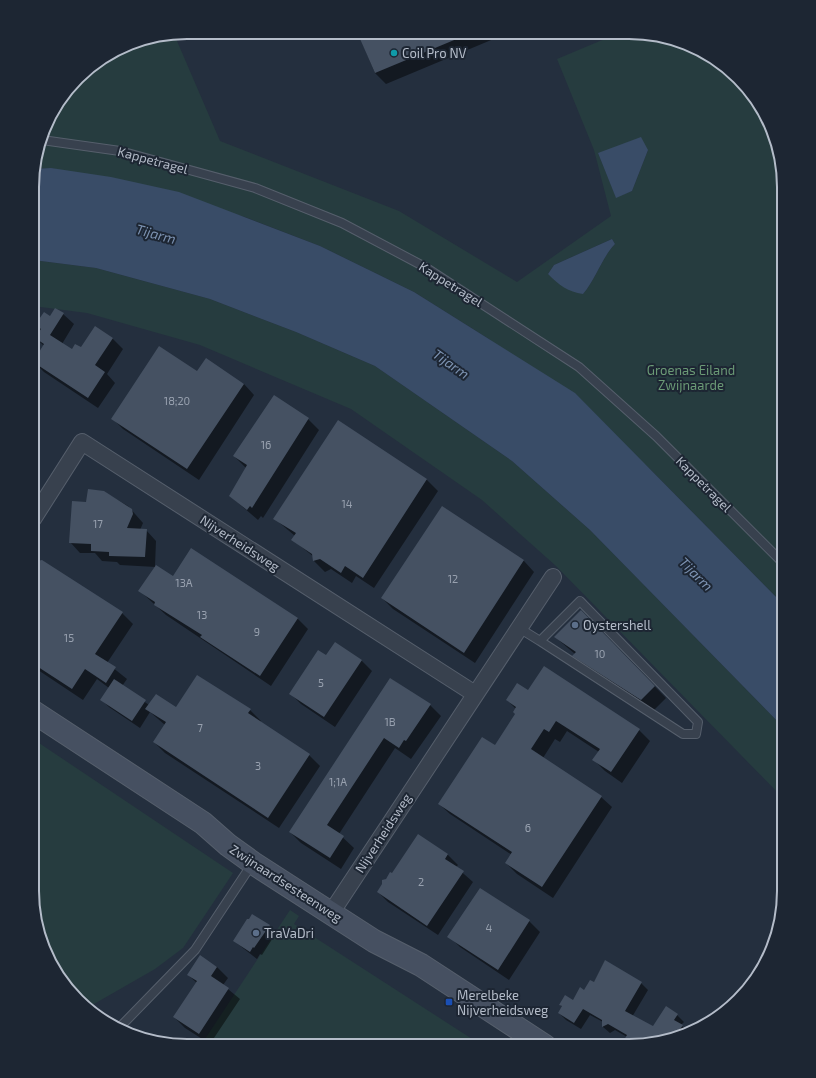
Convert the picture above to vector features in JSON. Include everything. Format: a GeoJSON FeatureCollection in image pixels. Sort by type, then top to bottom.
{"type":"FeatureCollection","features":[{"type":"Feature","properties":{"kind":"main road","name":"Zwijnaardsesteenweg"},"geometry":{"type":"LineString","coordinates":[[39,716],[203,823],[228,845],[253,863],[374,941],[421,965],[534,1039]]}},
{"type":"Feature","properties":{"kind":"street","name":"Nijverheidsweg"},"geometry":{"type":"LineString","coordinates":[[39,506],[82,442],[475,694]]}},
{"type":"Feature","properties":{"kind":"street","name":"Nijverheidsweg"},"geometry":{"type":"LineString","coordinates":[[331,913],[553,577]]}},
{"type":"Feature","properties":{"kind":"lane","name":"Kappetragel"},"geometry":{"type":"LineString","coordinates":[[46,141],[120,151],[255,188],[342,223],[425,267],[579,367],[656,436],[777,557]]}},
{"type":"Feature","properties":{"kind":"lane"},"geometry":{"type":"LineString","coordinates":[[519,628],[540,642],[683,734],[696,734],[698,722],[580,600],[540,642]]}},
{"type":"Feature","properties":{"kind":"lane"},"geometry":{"type":"LineString","coordinates":[[122,1025],[195,950],[253,863]]}},
{"type":"Feature","properties":{"kind":"green space","name":"Groenas Eiland Zwijnaarde"},"geometry":{"type":"Polygon","coordinates":[[[176,39],[220,141],[399,211],[517,282],[611,216],[594,150],[557,59],[605,39],[649,40],[668,44],[695,54],[711,64],[734,82],[752,105],[766,130],[772,148],[777,177],[777,598],[649,468],[489,339],[414,292],[320,246],[245,217],[51,168],[40,169],[44,148],[54,121],[64,105],[82,82],[105,64],[121,54],[148,44],[176,39]],[[648,150],[598,153],[616,197],[632,191],[648,150]],[[612,239],[554,265],[548,274],[583,294],[615,244],[612,239]]]}},
{"type":"Feature","properties":{"kind":"green space"},"geometry":{"type":"Polygon","coordinates":[[[39,261],[96,268],[210,299],[296,332],[375,366],[512,461],[590,530],[777,721],[777,792],[556,566],[482,500],[351,409],[200,345],[87,313],[39,307],[39,261]]]}},
{"type":"Feature","properties":{"kind":"green space"},"geometry":{"type":"Polygon","coordinates":[[[39,743],[233,873],[183,948],[155,969],[93,1005],[76,989],[54,957],[44,930],[39,901],[39,743]]]}},
{"type":"Feature","properties":{"kind":"green space"},"geometry":{"type":"Polygon","coordinates":[[[290,910],[299,916],[294,924],[472,1039],[205,1039],[290,910]]]}},
{"type":"Feature","properties":{"kind":"water"},"geometry":{"type":"Polygon","coordinates":[[[641,137],[648,150],[632,191],[616,198],[598,153],[641,137]]]}},
{"type":"Feature","properties":{"kind":"water","name":"Tijarm"},"geometry":{"type":"Polygon","coordinates":[[[51,168],[111,177],[179,192],[320,246],[414,292],[575,393],[777,598],[777,721],[590,530],[512,461],[375,366],[296,332],[210,299],[96,268],[39,261],[40,169],[51,168]]]}},
{"type":"Feature","properties":{"kind":"water"},"geometry":{"type":"Polygon","coordinates":[[[612,239],[615,244],[583,294],[573,292],[564,287],[548,274],[554,265],[612,239]]]}},
{"type":"Feature","properties":{"kind":"building","name":"Coil Pro NV"},"geometry":{"type":"Polygon","coordinates":[[[360,39],[457,39],[375,73],[360,39]]]}},
{"type":"Feature","properties":{"kind":"building"},"geometry":{"type":"Polygon","coordinates":[[[55,308],[64,313],[50,335],[72,349],[75,344],[81,347],[95,326],[113,338],[95,365],[105,372],[88,398],[39,366],[39,352],[44,344],[39,341],[39,332],[41,329],[39,328],[39,319],[44,312],[50,316],[55,308]]]}},
{"type":"Feature","properties":{"kind":"building"},"geometry":{"type":"Polygon","coordinates":[[[159,346],[197,371],[206,358],[244,384],[187,469],[111,419],[159,346]]]}},
{"type":"Feature","properties":{"kind":"building"},"geometry":{"type":"Polygon","coordinates":[[[274,395],[309,418],[252,508],[250,506],[247,510],[229,496],[247,465],[233,456],[274,395]]]}},
{"type":"Feature","properties":{"kind":"building"},"geometry":{"type":"Polygon","coordinates":[[[338,420],[427,479],[363,578],[345,566],[341,573],[320,559],[313,561],[312,554],[291,540],[296,533],[273,519],[338,420]]]}},
{"type":"Feature","properties":{"kind":"building"},"geometry":{"type":"Polygon","coordinates":[[[88,489],[104,491],[132,509],[133,514],[127,528],[147,529],[145,557],[109,556],[109,552],[91,551],[91,544],[69,543],[72,501],[86,502],[88,489]]]}},
{"type":"Feature","properties":{"kind":"building"},"geometry":{"type":"Polygon","coordinates":[[[442,506],[524,560],[464,653],[381,598],[442,506]]]}},
{"type":"Feature","properties":{"kind":"building"},"geometry":{"type":"Polygon","coordinates":[[[191,548],[298,618],[260,676],[200,637],[202,635],[154,605],[155,602],[138,591],[156,565],[173,576],[191,548]]]}},
{"type":"Feature","properties":{"kind":"building"},"geometry":{"type":"Polygon","coordinates":[[[42,560],[123,612],[95,654],[116,667],[106,683],[85,669],[72,689],[39,668],[39,561],[42,560]]]}},
{"type":"Feature","properties":{"kind":"building"},"geometry":{"type":"Polygon","coordinates":[[[581,610],[655,686],[641,700],[572,656],[576,652],[554,637],[581,610]]]}},
{"type":"Feature","properties":{"kind":"building"},"geometry":{"type":"Polygon","coordinates":[[[335,642],[362,660],[324,717],[289,694],[318,650],[326,655],[335,642]]]}},
{"type":"Feature","properties":{"kind":"building"},"geometry":{"type":"Polygon","coordinates":[[[544,666],[640,729],[611,772],[592,760],[600,749],[556,721],[549,732],[544,729],[531,749],[602,796],[542,887],[505,863],[512,852],[438,804],[482,737],[495,745],[515,714],[513,712],[516,707],[506,700],[517,683],[528,690],[544,666]]]}},
{"type":"Feature","properties":{"kind":"building"},"geometry":{"type":"Polygon","coordinates":[[[197,675],[251,709],[248,713],[310,754],[268,818],[153,742],[166,722],[145,709],[156,694],[176,707],[197,675]]]}},
{"type":"Feature","properties":{"kind":"building"},"geometry":{"type":"Polygon","coordinates":[[[390,678],[431,704],[406,741],[404,740],[399,748],[384,738],[327,825],[344,836],[330,858],[289,832],[390,678]]]}},
{"type":"Feature","properties":{"kind":"building"},"geometry":{"type":"Polygon","coordinates":[[[114,679],[146,700],[132,721],[100,700],[114,679]]]}},
{"type":"Feature","properties":{"kind":"building"},"geometry":{"type":"Polygon","coordinates":[[[418,834],[448,854],[445,859],[464,871],[427,926],[377,892],[382,884],[382,880],[386,879],[390,872],[392,873],[418,834]]]}},
{"type":"Feature","properties":{"kind":"building"},"geometry":{"type":"Polygon","coordinates":[[[480,888],[530,920],[498,970],[447,937],[480,888]]]}},
{"type":"Feature","properties":{"kind":"building"},"geometry":{"type":"Polygon","coordinates":[[[252,914],[270,925],[250,952],[233,941],[247,919],[249,919],[252,914]]]}},
{"type":"Feature","properties":{"kind":"building"},"geometry":{"type":"Polygon","coordinates":[[[200,955],[217,967],[211,976],[229,988],[199,1034],[173,1017],[197,981],[187,975],[200,955]]]}},
{"type":"Feature","properties":{"kind":"building"},"geometry":{"type":"Polygon","coordinates":[[[605,960],[642,982],[625,1011],[653,1026],[666,1006],[678,1014],[674,1020],[683,1025],[679,1030],[668,1034],[649,1038],[625,1039],[627,1035],[608,1024],[602,1027],[602,1020],[583,1009],[574,1023],[558,1013],[562,1006],[559,1005],[565,995],[573,1000],[580,987],[584,990],[590,980],[594,982],[605,960]]]}},
{"type":"Feature","properties":{"kind":"place","name":"Coil Pro NV"},"geometry":{"type":"Point","coordinates":[394,53]}},
{"type":"Feature","properties":{"kind":"place","name":"Oystershell"},"geometry":{"type":"Point","coordinates":[575,625]}},
{"type":"Feature","properties":{"kind":"place","name":"TraVaDri"},"geometry":{"type":"Point","coordinates":[256,933]}},
{"type":"Feature","properties":{"kind":"place","name":"Merelbeke Nijverheidsweg"},"geometry":{"type":"Point","coordinates":[449,1002]}}]}
